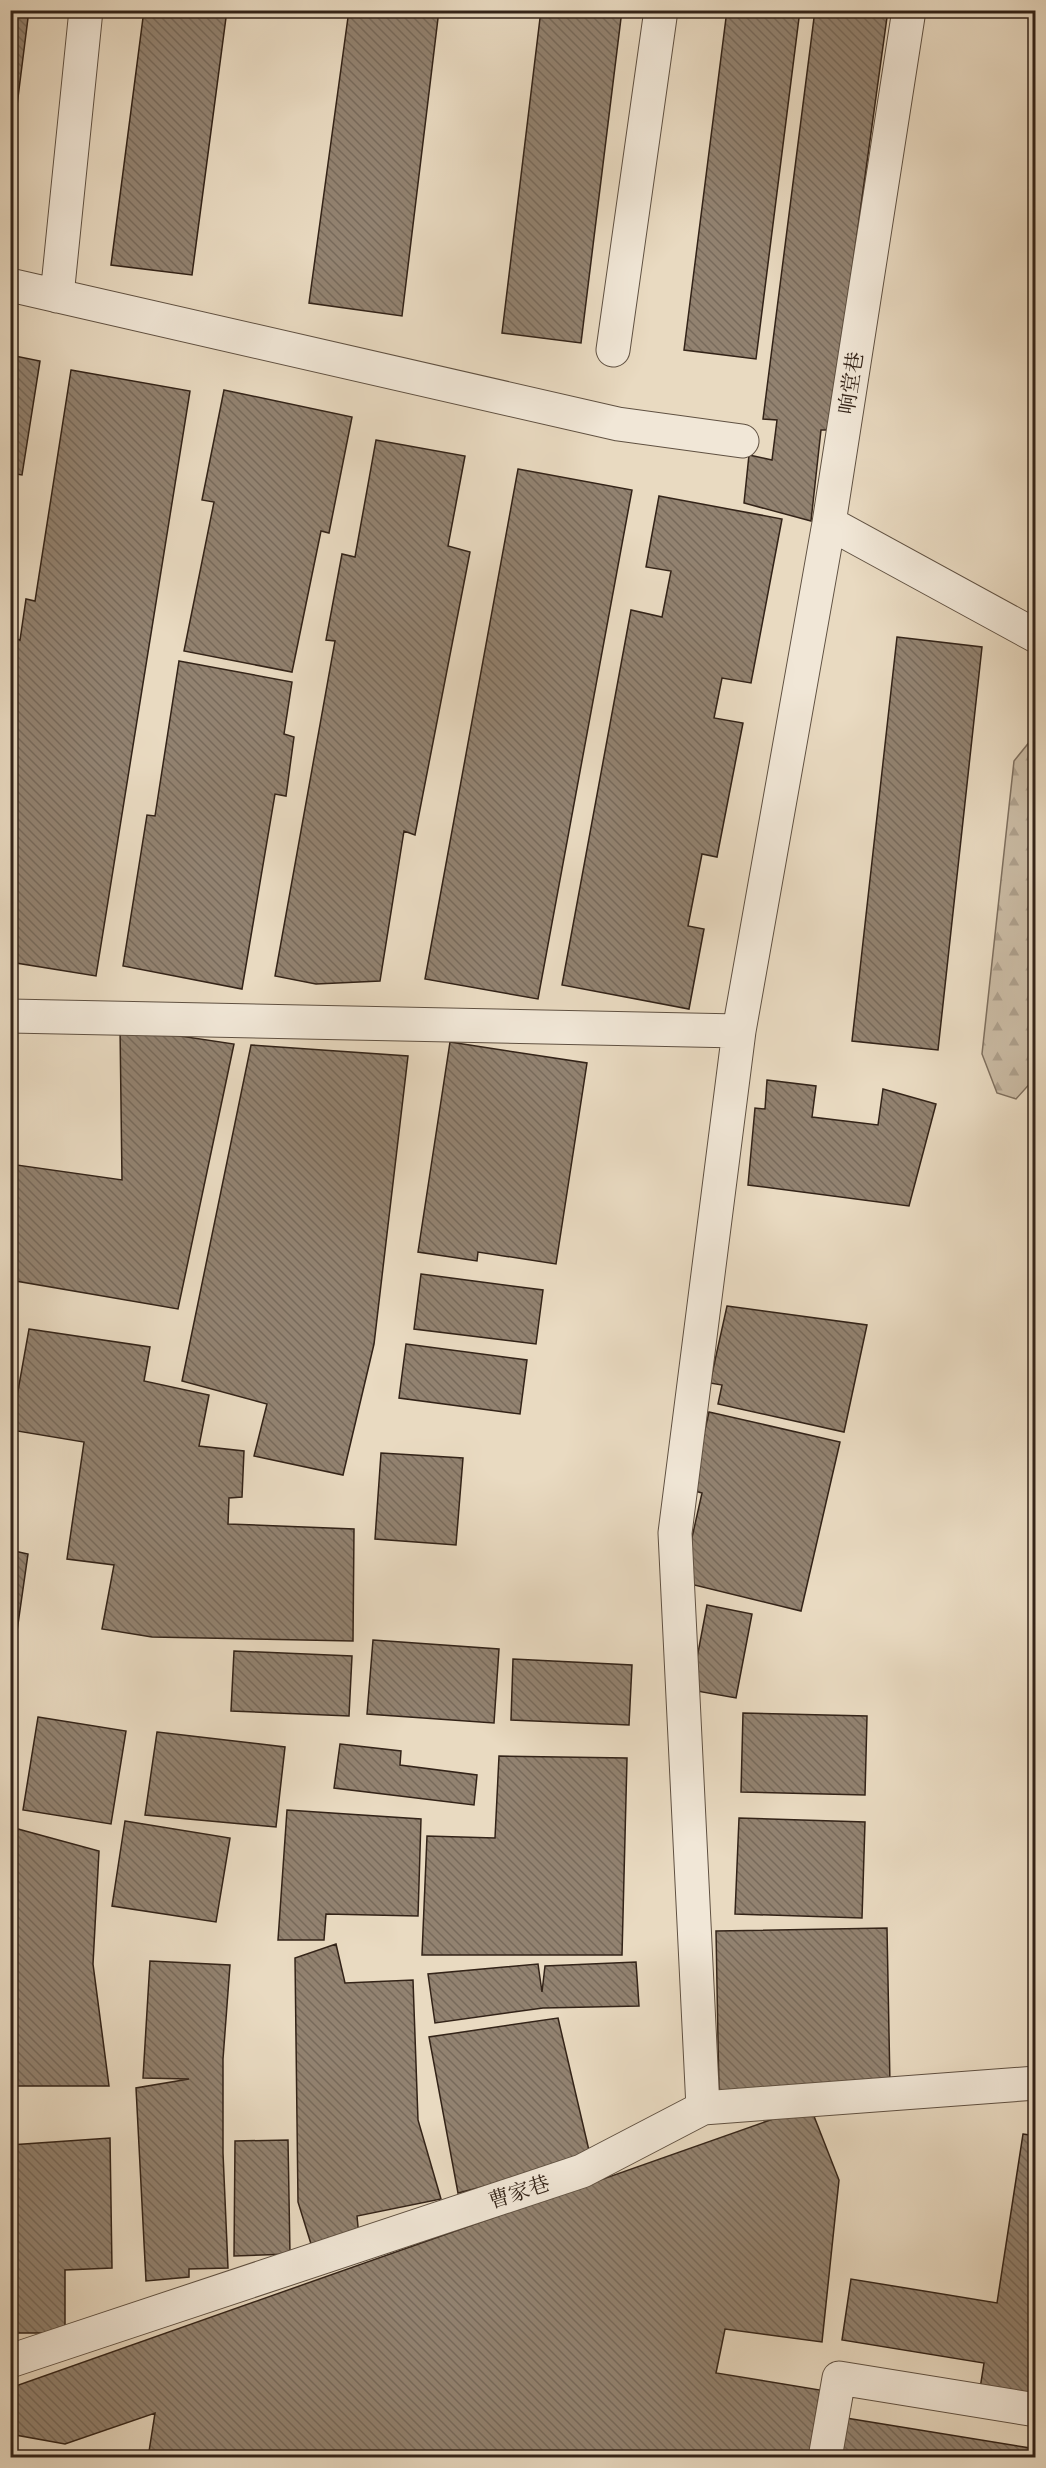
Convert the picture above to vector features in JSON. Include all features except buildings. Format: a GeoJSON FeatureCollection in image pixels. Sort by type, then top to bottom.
{"type":"FeatureCollection","features":[{"type":"Feature","properties":{"kind":"street"},"geometry":{"type":"LineString","coordinates":[[57,296],[86,10]]}},
{"type":"Feature","properties":{"kind":"street"},"geometry":{"type":"LineString","coordinates":[[613,350],[661,10]]}},
{"type":"Feature","properties":{"kind":"street","name":"响堂巷"},"geometry":{"type":"LineString","coordinates":[[703,2108],[675,1533],[739,1031],[829,523],[909,10]]}},
{"type":"Feature","properties":{"kind":"street"},"geometry":{"type":"LineString","coordinates":[[10,285],[618,424],[742,441]]}},
{"type":"Feature","properties":{"kind":"street"},"geometry":{"type":"LineString","coordinates":[[829,523],[1035,636]]}},
{"type":"Feature","properties":{"kind":"street"},"geometry":{"type":"LineString","coordinates":[[10,1016],[739,1031]]}},
{"type":"Feature","properties":{"kind":"street","name":"曹家巷"},"geometry":{"type":"LineString","coordinates":[[10,2361],[582,2171],[703,2108],[1035,2083]]}},
{"type":"Feature","properties":{"kind":"street"},"geometry":{"type":"LineString","coordinates":[[825,2457],[838,2378],[1035,2410]]}},
{"type":"Feature","properties":{"kind":"green space"},"geometry":{"type":"Polygon","coordinates":[[[1031,740],[1036,742],[1035,1069],[1034,1079],[1016,1099],[997,1093],[982,1054],[1014,761],[1031,740]]]}}]}
